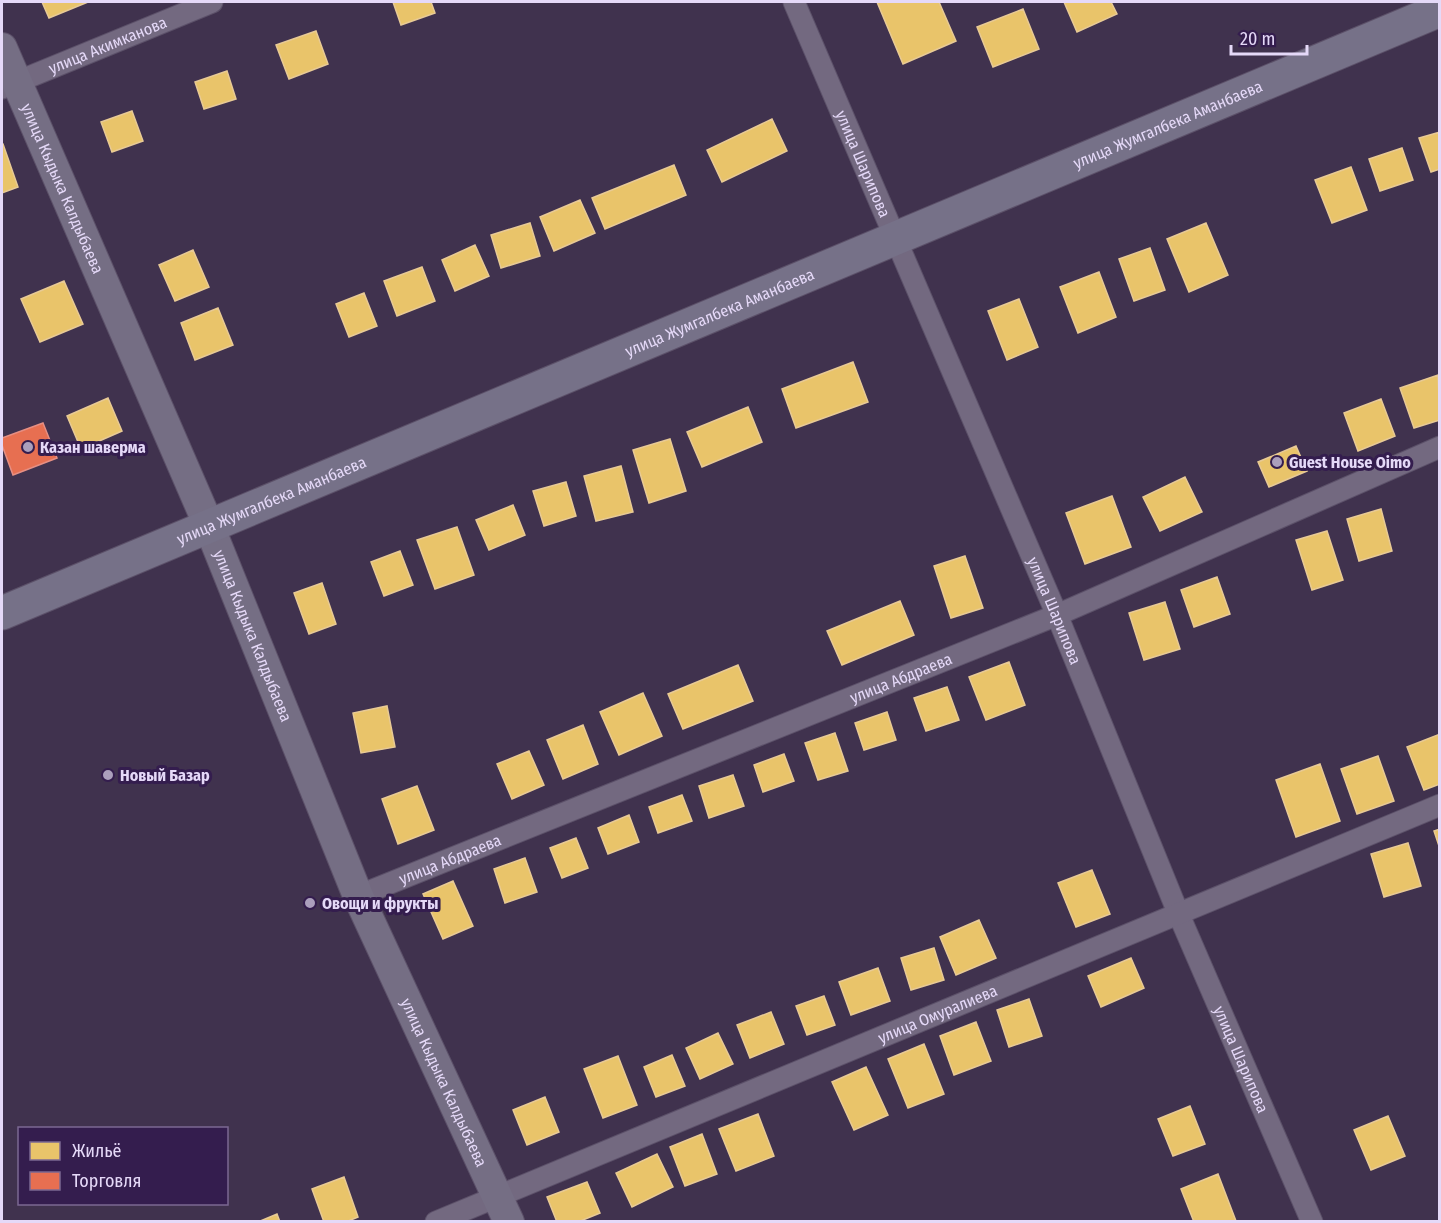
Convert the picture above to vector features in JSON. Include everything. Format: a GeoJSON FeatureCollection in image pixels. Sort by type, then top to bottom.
{"type":"FeatureCollection","features":[{"type":"Feature","properties":{"kind":"main road","name":"улица Жумгалбека Аманбаева"},"geometry":{"type":"LineString","coordinates":[[2,613],[1440,10]]}},
{"type":"Feature","properties":{"kind":"street","name":"улица Акимканова"},"geometry":{"type":"LineString","coordinates":[[9,85],[212,2]]}},
{"type":"Feature","properties":{"kind":"street","name":"улица Шарипова"},"geometry":{"type":"LineString","coordinates":[[794,2],[1057,615],[1179,915],[1312,1221]]}},
{"type":"Feature","properties":{"kind":"street","name":"улица Кыдыка Калдыбаева"},"geometry":{"type":"LineString","coordinates":[[2,48],[9,85],[209,526],[358,896],[503,1208]]}},
{"type":"Feature","properties":{"kind":"street","name":"улица Абдраева"},"geometry":{"type":"LineString","coordinates":[[358,896],[1057,615],[1440,447]]}},
{"type":"Feature","properties":{"kind":"street","name":"улица Омуралиева"},"geometry":{"type":"LineString","coordinates":[[436,1221],[503,1208],[1179,915],[1440,806]]}},
{"type":"Feature","properties":{"kind":"building: Жильё"},"geometry":{"type":"Polygon","coordinates":[[[42,2],[88,2],[49,18],[42,2]]]}},
{"type":"Feature","properties":{"kind":"building: Жильё"},"geometry":{"type":"Polygon","coordinates":[[[393,2],[431,2],[435,13],[401,25],[393,2]]]}},
{"type":"Feature","properties":{"kind":"building: Жильё"},"geometry":{"type":"Polygon","coordinates":[[[877,2],[939,2],[956,41],[903,64],[877,2]]]}},
{"type":"Feature","properties":{"kind":"building: Жильё"},"geometry":{"type":"Polygon","coordinates":[[[1064,2],[1111,2],[1117,14],[1077,32],[1064,2]]]}},
{"type":"Feature","properties":{"kind":"building: Жильё"},"geometry":{"type":"Polygon","coordinates":[[[1023,9],[1039,49],[993,67],[977,27],[1023,9]]]}},
{"type":"Feature","properties":{"kind":"building: Жильё"},"geometry":{"type":"Polygon","coordinates":[[[316,31],[328,64],[289,79],[276,45],[316,31]]]}},
{"type":"Feature","properties":{"kind":"building: Жильё"},"geometry":{"type":"Polygon","coordinates":[[[227,71],[236,99],[204,109],[195,82],[227,71]]]}},
{"type":"Feature","properties":{"kind":"building: Жильё"},"geometry":{"type":"Polygon","coordinates":[[[132,111],[143,141],[112,152],[101,122],[132,111]]]}},
{"type":"Feature","properties":{"kind":"building: Жильё"},"geometry":{"type":"Polygon","coordinates":[[[772,119],[787,151],[722,182],[707,150],[772,119]]]}},
{"type":"Feature","properties":{"kind":"building: Жильё"},"geometry":{"type":"Polygon","coordinates":[[[1440,132],[1440,169],[1431,172],[1419,138],[1440,132]]]}},
{"type":"Feature","properties":{"kind":"building: Жильё"},"geometry":{"type":"Polygon","coordinates":[[[2,144],[18,187],[2,193],[2,144]]]}},
{"type":"Feature","properties":{"kind":"building: Жильё"},"geometry":{"type":"Polygon","coordinates":[[[1402,148],[1413,180],[1380,191],[1369,159],[1402,148]]]}},
{"type":"Feature","properties":{"kind":"building: Жильё"},"geometry":{"type":"Polygon","coordinates":[[[674,165],[686,195],[605,229],[592,198],[674,165]]]}},
{"type":"Feature","properties":{"kind":"building: Жильё"},"geometry":{"type":"Polygon","coordinates":[[[1351,167],[1367,210],[1332,223],[1315,180],[1351,167]]]}},
{"type":"Feature","properties":{"kind":"building: Жильё"},"geometry":{"type":"Polygon","coordinates":[[[580,200],[595,233],[554,251],[540,217],[580,200]]]}},
{"type":"Feature","properties":{"kind":"building: Жильё"},"geometry":{"type":"Polygon","coordinates":[[[530,223],[540,256],[501,268],[491,235],[530,223]]]}},
{"type":"Feature","properties":{"kind":"building: Жильё"},"geometry":{"type":"Polygon","coordinates":[[[1206,223],[1228,275],[1189,292],[1167,239],[1206,223]]]}},
{"type":"Feature","properties":{"kind":"building: Жильё"},"geometry":{"type":"Polygon","coordinates":[[[475,245],[489,276],[455,291],[442,260],[475,245]]]}},
{"type":"Feature","properties":{"kind":"building: Жильё"},"geometry":{"type":"Polygon","coordinates":[[[1150,248],[1165,290],[1134,301],[1119,259],[1150,248]]]}},
{"type":"Feature","properties":{"kind":"building: Жильё"},"geometry":{"type":"Polygon","coordinates":[[[193,250],[209,287],[175,301],[159,265],[193,250]]]}},
{"type":"Feature","properties":{"kind":"building: Жильё"},"geometry":{"type":"Polygon","coordinates":[[[422,267],[435,301],[397,316],[384,281],[422,267]]]}},
{"type":"Feature","properties":{"kind":"building: Жильё"},"geometry":{"type":"Polygon","coordinates":[[[1099,272],[1116,317],[1078,333],[1060,287],[1099,272]]]}},
{"type":"Feature","properties":{"kind":"building: Жильё"},"geometry":{"type":"Polygon","coordinates":[[[64,281],[83,324],[40,342],[21,299],[64,281]]]}},
{"type":"Feature","properties":{"kind":"building: Жильё"},"geometry":{"type":"Polygon","coordinates":[[[364,293],[377,326],[349,337],[336,304],[364,293]]]}},
{"type":"Feature","properties":{"kind":"building: Жильё"},"geometry":{"type":"Polygon","coordinates":[[[1019,299],[1038,347],[1007,360],[988,311],[1019,299]]]}},
{"type":"Feature","properties":{"kind":"building: Жильё"},"geometry":{"type":"Polygon","coordinates":[[[218,308],[233,345],[195,360],[181,323],[218,308]]]}},
{"type":"Feature","properties":{"kind":"building: Жильё"},"geometry":{"type":"Polygon","coordinates":[[[853,362],[868,402],[796,428],[782,389],[853,362]]]}},
{"type":"Feature","properties":{"kind":"building: Жильё"},"geometry":{"type":"Polygon","coordinates":[[[1438,375],[1440,420],[1414,428],[1400,388],[1438,375]]]}},
{"type":"Feature","properties":{"kind":"building: Жильё"},"geometry":{"type":"Polygon","coordinates":[[[108,398],[122,431],[81,449],[67,416],[108,398]]]}},
{"type":"Feature","properties":{"kind":"building: Жильё"},"geometry":{"type":"Polygon","coordinates":[[[1381,399],[1395,436],[1358,451],[1344,413],[1381,399]]]}},
{"type":"Feature","properties":{"kind":"building: Жильё"},"geometry":{"type":"Polygon","coordinates":[[[748,407],[762,442],[702,467],[687,432],[748,407]]]}},
{"type":"Feature","properties":{"kind":"building: Жильё"},"geometry":{"type":"Polygon","coordinates":[[[670,439],[686,491],[649,503],[633,450],[670,439]]]}},
{"type":"Feature","properties":{"kind":"building: Жильё"},"geometry":{"type":"Polygon","coordinates":[[[1296,446],[1307,471],[1269,487],[1258,462],[1296,446]]]}},
{"type":"Feature","properties":{"kind":"building: Жильё"},"geometry":{"type":"Polygon","coordinates":[[[621,466],[633,512],[596,521],[584,476],[621,466]]]}},
{"type":"Feature","properties":{"kind":"building: Жильё"},"geometry":{"type":"Polygon","coordinates":[[[1185,477],[1202,512],[1160,531],[1143,497],[1185,477]]]}},
{"type":"Feature","properties":{"kind":"building: Жильё"},"geometry":{"type":"Polygon","coordinates":[[[566,482],[576,516],[544,526],[533,491],[566,482]]]}},
{"type":"Feature","properties":{"kind":"building: Жильё"},"geometry":{"type":"Polygon","coordinates":[[[1112,496],[1131,547],[1085,564],[1066,513],[1112,496]]]}},
{"type":"Feature","properties":{"kind":"building: Жильё"},"geometry":{"type":"Polygon","coordinates":[[[513,505],[525,535],[489,550],[476,520],[513,505]]]}},
{"type":"Feature","properties":{"kind":"building: Жильё"},"geometry":{"type":"Polygon","coordinates":[[[1381,509],[1392,551],[1359,561],[1347,519],[1381,509]]]}},
{"type":"Feature","properties":{"kind":"building: Жильё"},"geometry":{"type":"Polygon","coordinates":[[[457,527],[474,575],[435,589],[417,540],[457,527]]]}},
{"type":"Feature","properties":{"kind":"building: Жильё"},"geometry":{"type":"Polygon","coordinates":[[[1327,531],[1343,580],[1312,590],[1296,540],[1327,531]]]}},
{"type":"Feature","properties":{"kind":"building: Жильё"},"geometry":{"type":"Polygon","coordinates":[[[400,551],[413,585],[384,596],[371,562],[400,551]]]}},
{"type":"Feature","properties":{"kind":"building: Жильё"},"geometry":{"type":"Polygon","coordinates":[[[965,556],[983,608],[951,618],[934,566],[965,556]]]}},
{"type":"Feature","properties":{"kind":"building: Жильё"},"geometry":{"type":"Polygon","coordinates":[[[1217,577],[1230,614],[1194,627],[1181,590],[1217,577]]]}},
{"type":"Feature","properties":{"kind":"building: Жильё"},"geometry":{"type":"Polygon","coordinates":[[[322,583],[336,624],[309,634],[294,593],[322,583]]]}},
{"type":"Feature","properties":{"kind":"building: Жильё"},"geometry":{"type":"Polygon","coordinates":[[[900,601],[914,635],[842,665],[827,631],[900,601]]]}},
{"type":"Feature","properties":{"kind":"building: Жильё"},"geometry":{"type":"Polygon","coordinates":[[[1165,602],[1180,649],[1144,660],[1129,613],[1165,602]]]}},
{"type":"Feature","properties":{"kind":"building: Жильё"},"geometry":{"type":"Polygon","coordinates":[[[1009,662],[1025,705],[986,720],[969,677],[1009,662]]]}},
{"type":"Feature","properties":{"kind":"building: Жильё"},"geometry":{"type":"Polygon","coordinates":[[[738,665],[753,701],[683,729],[668,694],[738,665]]]}},
{"type":"Feature","properties":{"kind":"building: Жильё"},"geometry":{"type":"Polygon","coordinates":[[[947,687],[959,720],[926,731],[914,698],[947,687]]]}},
{"type":"Feature","properties":{"kind":"building: Жильё"},"geometry":{"type":"Polygon","coordinates":[[[643,693],[662,736],[619,755],[600,712],[643,693]]]}},
{"type":"Feature","properties":{"kind":"building: Жильё"},"geometry":{"type":"Polygon","coordinates":[[[387,706],[395,747],[361,753],[353,713],[387,706]]]}},
{"type":"Feature","properties":{"kind":"building: Жильё"},"geometry":{"type":"Polygon","coordinates":[[[887,712],[896,740],[864,750],[855,723],[887,712]]]}},
{"type":"Feature","properties":{"kind":"building: Жильё"},"geometry":{"type":"Polygon","coordinates":[[[583,725],[598,764],[563,779],[547,740],[583,725]]]}},
{"type":"Feature","properties":{"kind":"building: Жильё"},"geometry":{"type":"Polygon","coordinates":[[[835,733],[848,771],[818,780],[805,743],[835,733]]]}},
{"type":"Feature","properties":{"kind":"building: Жильё"},"geometry":{"type":"Polygon","coordinates":[[[1440,734],[1440,784],[1424,790],[1407,747],[1440,734]]]}},
{"type":"Feature","properties":{"kind":"building: Жильё"},"geometry":{"type":"Polygon","coordinates":[[[529,751],[544,785],[512,799],[497,764],[529,751]]]}},
{"type":"Feature","properties":{"kind":"building: Жильё"},"geometry":{"type":"Polygon","coordinates":[[[784,754],[794,781],[763,792],[754,765],[784,754]]]}},
{"type":"Feature","properties":{"kind":"building: Жильё"},"geometry":{"type":"Polygon","coordinates":[[[1378,756],[1394,801],[1357,814],[1341,769],[1378,756]]]}},
{"type":"Feature","properties":{"kind":"building: Жильё"},"geometry":{"type":"Polygon","coordinates":[[[1320,764],[1340,821],[1296,837],[1276,780],[1320,764]]]}},
{"type":"Feature","properties":{"kind":"building: Жильё"},"geometry":{"type":"Polygon","coordinates":[[[733,775],[744,806],[709,818],[699,786],[733,775]]]}},
{"type":"Feature","properties":{"kind":"building: Жильё"},"geometry":{"type":"Polygon","coordinates":[[[417,786],[434,830],[398,844],[382,799],[417,786]]]}},
{"type":"Feature","properties":{"kind":"building: Жильё"},"geometry":{"type":"Polygon","coordinates":[[[682,795],[692,821],[658,833],[649,807],[682,795]]]}},
{"type":"Feature","properties":{"kind":"building: Жильё"},"geometry":{"type":"Polygon","coordinates":[[[629,815],[639,842],[608,854],[598,828],[629,815]]]}},
{"type":"Feature","properties":{"kind":"building: Жильё"},"geometry":{"type":"Polygon","coordinates":[[[1440,829],[1440,849],[1434,831],[1440,829]]]}},
{"type":"Feature","properties":{"kind":"building: Жильё"},"geometry":{"type":"Polygon","coordinates":[[[576,838],[588,868],[562,878],[550,848],[576,838]]]}},
{"type":"Feature","properties":{"kind":"building: Жильё"},"geometry":{"type":"Polygon","coordinates":[[[1408,843],[1421,886],[1384,897],[1371,854],[1408,843]]]}},
{"type":"Feature","properties":{"kind":"building: Жильё"},"geometry":{"type":"Polygon","coordinates":[[[525,858],[537,892],[505,903],[494,869],[525,858]]]}},
{"type":"Feature","properties":{"kind":"building: Жильё"},"geometry":{"type":"Polygon","coordinates":[[[1092,870],[1110,914],[1076,927],[1058,883],[1092,870]]]}},
{"type":"Feature","properties":{"kind":"building: Жильё"},"geometry":{"type":"Polygon","coordinates":[[[453,881],[473,926],[443,939],[423,894],[453,881]]]}},
{"type":"Feature","properties":{"kind":"building: Жильё"},"geometry":{"type":"Polygon","coordinates":[[[979,920],[996,958],[956,975],[940,937],[979,920]]]}},
{"type":"Feature","properties":{"kind":"building: Жильё"},"geometry":{"type":"Polygon","coordinates":[[[934,948],[944,980],[911,990],[901,958],[934,948]]]}},
{"type":"Feature","properties":{"kind":"building: Жильё"},"geometry":{"type":"Polygon","coordinates":[[[1131,958],[1144,988],[1101,1007],[1088,976],[1131,958]]]}},
{"type":"Feature","properties":{"kind":"building: Жильё"},"geometry":{"type":"Polygon","coordinates":[[[878,968],[890,1001],[851,1015],[839,982],[878,968]]]}},
{"type":"Feature","properties":{"kind":"building: Жильё"},"geometry":{"type":"Polygon","coordinates":[[[824,996],[835,1025],[807,1035],[796,1006],[824,996]]]}},
{"type":"Feature","properties":{"kind":"building: Жильё"},"geometry":{"type":"Polygon","coordinates":[[[1029,999],[1042,1036],[1009,1047],[997,1010],[1029,999]]]}},
{"type":"Feature","properties":{"kind":"building: Жильё"},"geometry":{"type":"Polygon","coordinates":[[[771,1012],[784,1044],[750,1058],[737,1025],[771,1012]]]}},
{"type":"Feature","properties":{"kind":"building: Жильё"},"geometry":{"type":"Polygon","coordinates":[[[976,1022],[991,1061],[954,1075],[940,1036],[976,1022]]]}},
{"type":"Feature","properties":{"kind":"building: Жильё"},"geometry":{"type":"Polygon","coordinates":[[[718,1033],[733,1064],[700,1079],[686,1048],[718,1033]]]}},
{"type":"Feature","properties":{"kind":"building: Жильё"},"geometry":{"type":"Polygon","coordinates":[[[924,1044],[944,1094],[908,1108],[888,1059],[924,1044]]]}},
{"type":"Feature","properties":{"kind":"building: Жильё"},"geometry":{"type":"Polygon","coordinates":[[[672,1055],[685,1086],[656,1097],[644,1067],[672,1055]]]}},
{"type":"Feature","properties":{"kind":"building: Жильё"},"geometry":{"type":"Polygon","coordinates":[[[618,1056],[637,1105],[603,1118],[584,1069],[618,1056]]]}},
{"type":"Feature","properties":{"kind":"building: Жильё"},"geometry":{"type":"Polygon","coordinates":[[[866,1067],[888,1115],[854,1130],[832,1082],[866,1067]]]}},
{"type":"Feature","properties":{"kind":"building: Жильё"},"geometry":{"type":"Polygon","coordinates":[[[545,1097],[559,1132],[527,1145],[513,1110],[545,1097]]]}},
{"type":"Feature","properties":{"kind":"building: Жильё"},"geometry":{"type":"Polygon","coordinates":[[[1190,1106],[1205,1144],[1173,1156],[1158,1119],[1190,1106]]]}},
{"type":"Feature","properties":{"kind":"building: Жильё"},"geometry":{"type":"Polygon","coordinates":[[[758,1114],[774,1156],[736,1171],[719,1129],[758,1114]]]}},
{"type":"Feature","properties":{"kind":"building: Жильё"},"geometry":{"type":"Polygon","coordinates":[[[1388,1116],[1405,1156],[1371,1170],[1354,1130],[1388,1116]]]}},
{"type":"Feature","properties":{"kind":"building: Жильё"},"geometry":{"type":"Polygon","coordinates":[[[702,1134],[717,1174],[685,1186],[670,1147],[702,1134]]]}},
{"type":"Feature","properties":{"kind":"building: Жильё"},"geometry":{"type":"Polygon","coordinates":[[[657,1154],[673,1187],[632,1207],[616,1173],[657,1154]]]}},
{"type":"Feature","properties":{"kind":"building: Жильё"},"geometry":{"type":"Polygon","coordinates":[[[1218,1174],[1236,1221],[1194,1222],[1181,1189],[1218,1174]]]}},
{"type":"Feature","properties":{"kind":"building: Жильё"},"geometry":{"type":"Polygon","coordinates":[[[344,1177],[358,1217],[346,1222],[324,1222],[312,1189],[344,1177]]]}},
{"type":"Feature","properties":{"kind":"building: Жильё"},"geometry":{"type":"Polygon","coordinates":[[[587,1182],[600,1213],[578,1222],[557,1222],[547,1197],[587,1182]]]}},
{"type":"Feature","properties":{"kind":"building: Жильё"},"geometry":{"type":"Polygon","coordinates":[[[277,1214],[280,1222],[258,1222],[277,1214]]]}},
{"type":"Feature","properties":{"kind":"building: Торговля"},"geometry":{"type":"Polygon","coordinates":[[[43,423],[57,458],[13,475],[2,445],[2,438],[43,423]]]}},
{"type":"Feature","properties":{"kind":"place","name":"Казан шаверма"},"geometry":{"type":"Point","coordinates":[28,447]}},
{"type":"Feature","properties":{"kind":"place","name":"Guest House Oimo"},"geometry":{"type":"Point","coordinates":[1277,462]}},
{"type":"Feature","properties":{"kind":"place","name":"Новый Базар"},"geometry":{"type":"Point","coordinates":[108,775]}},
{"type":"Feature","properties":{"kind":"place","name":"Овощи и фрукты"},"geometry":{"type":"Point","coordinates":[310,903]}}]}
